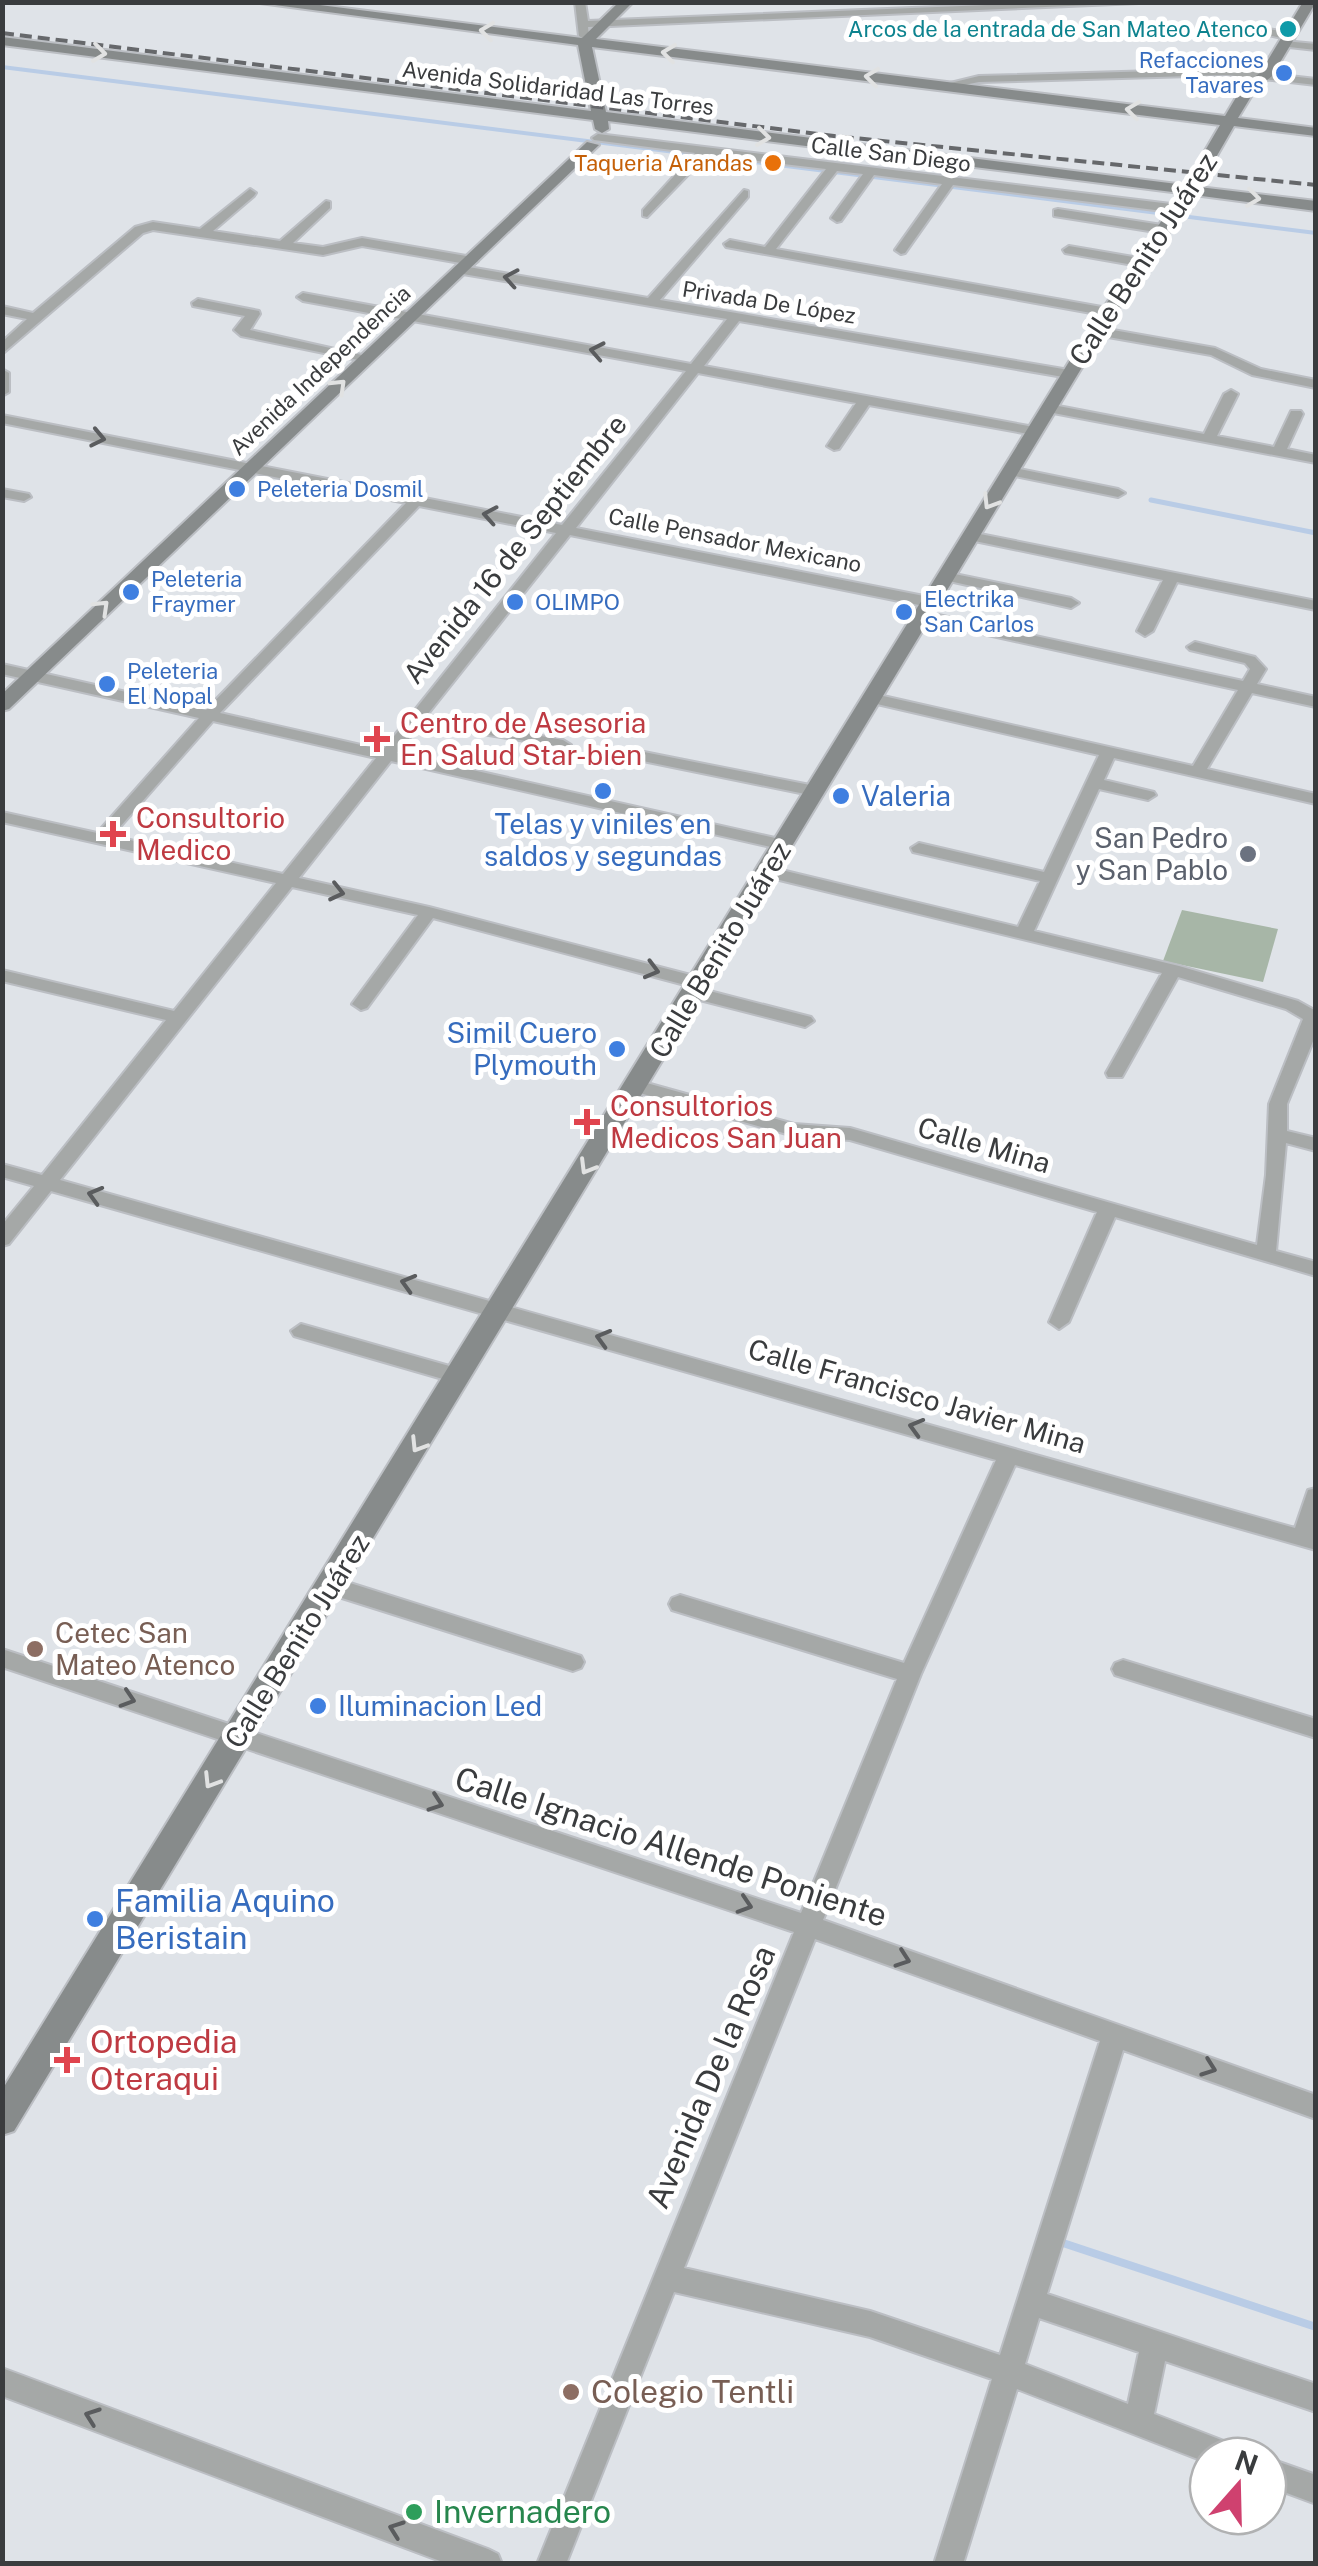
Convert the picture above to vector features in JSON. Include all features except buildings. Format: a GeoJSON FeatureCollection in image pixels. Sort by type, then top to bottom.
{"type":"FeatureCollection","features":[{"type":"Feature","properties":{"kind":"main road","name":"Avenida Solidaridad Las Torres"},"geometry":{"type":"LineString","coordinates":[[259,2],[1316,132]]}},
{"type":"Feature","properties":{"kind":"main road"},"geometry":{"type":"LineString","coordinates":[[595,142],[602,123],[596,116],[584,43],[626,2]]}},
{"type":"Feature","properties":{"kind":"main road","name":"Calle Benito Juárez"},"geometry":{"type":"LineString","coordinates":[[1249,80],[1264,76],[1283,37],[1293,2]]}},
{"type":"Feature","properties":{"kind":"main road","name":"Calle Benito Juárez"},"geometry":{"type":"LineString","coordinates":[[2,2120],[769,872],[924,609],[1139,262],[1190,190],[1230,122],[1249,80],[1283,37],[1308,18],[1310,2]]}},
{"type":"Feature","properties":{"kind":"main road","name":"Avenida Solidaridad Las Torres"},"geometry":{"type":"LineString","coordinates":[[2,41],[1190,190]]}},
{"type":"Feature","properties":{"kind":"main road","name":"Avenida Independencia"},"geometry":{"type":"LineString","coordinates":[[2,705],[595,142]]}},
{"type":"Feature","properties":{"kind":"main road"},"geometry":{"type":"LineString","coordinates":[[1190,190],[1316,206]]}},
{"type":"Feature","properties":{"kind":"street"},"geometry":{"type":"LineString","coordinates":[[580,2],[584,43]]}},
{"type":"Feature","properties":{"kind":"street"},"geometry":{"type":"LineString","coordinates":[[706,2],[713,20]]}},
{"type":"Feature","properties":{"kind":"street"},"geometry":{"type":"LineString","coordinates":[[583,24],[1157,2]]}},
{"type":"Feature","properties":{"kind":"street"},"geometry":{"type":"LineString","coordinates":[[1283,37],[1316,47]]}},
{"type":"Feature","properties":{"kind":"street"},"geometry":{"type":"LineString","coordinates":[[1264,76],[1316,82]]}},
{"type":"Feature","properties":{"kind":"street"},"geometry":{"type":"LineString","coordinates":[[944,86],[979,79],[1249,80]]}},
{"type":"Feature","properties":{"kind":"street","name":"Calle San Diego"},"geometry":{"type":"LineString","coordinates":[[595,142],[948,184],[1172,217]]}},
{"type":"Feature","properties":{"kind":"street"},"geometry":{"type":"LineString","coordinates":[[647,212],[701,155]]}},
{"type":"Feature","properties":{"kind":"street"},"geometry":{"type":"LineString","coordinates":[[768,250],[831,170]]}},
{"type":"Feature","properties":{"kind":"street"},"geometry":{"type":"LineString","coordinates":[[836,218],[868,174]]}},
{"type":"Feature","properties":{"kind":"street"},"geometry":{"type":"LineString","coordinates":[[901,250],[948,184]]}},
{"type":"Feature","properties":{"kind":"street"},"geometry":{"type":"LineString","coordinates":[[204,232],[250,193]]}},
{"type":"Feature","properties":{"kind":"street"},"geometry":{"type":"LineString","coordinates":[[651,303],[744,194]]}},
{"type":"Feature","properties":{"kind":"street"},"geometry":{"type":"LineString","coordinates":[[283,245],[326,204]]}},
{"type":"Feature","properties":{"kind":"street"},"geometry":{"type":"LineString","coordinates":[[1058,213],[1172,217]]}},
{"type":"Feature","properties":{"kind":"street","name":"Privada De López"},"geometry":{"type":"LineString","coordinates":[[2,350],[139,230],[162,226],[323,251],[362,242],[651,303],[1069,374]]}},
{"type":"Feature","properties":{"kind":"street"},"geometry":{"type":"LineString","coordinates":[[730,244],[1108,312]]}},
{"type":"Feature","properties":{"kind":"street"},"geometry":{"type":"LineString","coordinates":[[1069,250],[1139,262]]}},
{"type":"Feature","properties":{"kind":"street"},"geometry":{"type":"LineString","coordinates":[[303,297],[1034,432]]}},
{"type":"Feature","properties":{"kind":"street"},"geometry":{"type":"LineString","coordinates":[[198,302],[254,314],[240,330],[246,334],[368,358]]}},
{"type":"Feature","properties":{"kind":"street"},"geometry":{"type":"LineString","coordinates":[[2,310],[36,317]]}},
{"type":"Feature","properties":{"kind":"street","name":"Avenida 16 de Septiembre"},"geometry":{"type":"LineString","coordinates":[[2,1239],[736,318]]}},
{"type":"Feature","properties":{"kind":"street"},"geometry":{"type":"LineString","coordinates":[[1096,330],[1215,352],[1257,372],[1316,384]]}},
{"type":"Feature","properties":{"kind":"street"},"geometry":{"type":"LineString","coordinates":[[2,373],[2,392]]}},
{"type":"Feature","properties":{"kind":"street"},"geometry":{"type":"LineString","coordinates":[[1209,438],[1231,394]]}},
{"type":"Feature","properties":{"kind":"street"},"geometry":{"type":"LineString","coordinates":[[834,446],[865,400]]}},
{"type":"Feature","properties":{"kind":"street"},"geometry":{"type":"LineString","coordinates":[[1048,408],[1316,459]]}},
{"type":"Feature","properties":{"kind":"street"},"geometry":{"type":"LineString","coordinates":[[1279,452],[1296,414]]}},
{"type":"Feature","properties":{"kind":"street","name":"Calle Pensador Mexicano"},"geometry":{"type":"LineString","coordinates":[[2,419],[565,528],[1316,702]]}},
{"type":"Feature","properties":{"kind":"street"},"geometry":{"type":"LineString","coordinates":[[1010,471],[1118,493]]}},
{"type":"Feature","properties":{"kind":"street"},"geometry":{"type":"LineString","coordinates":[[2,493],[24,498]]}},
{"type":"Feature","properties":{"kind":"street"},"geometry":{"type":"LineString","coordinates":[[99,841],[211,714],[416,501]]}},
{"type":"Feature","properties":{"kind":"street"},"geometry":{"type":"LineString","coordinates":[[970,536],[1316,606]]}},
{"type":"Feature","properties":{"kind":"street"},"geometry":{"type":"LineString","coordinates":[[945,576],[1071,602]]}},
{"type":"Feature","properties":{"kind":"street"},"geometry":{"type":"LineString","coordinates":[[1146,631],[1172,578]]}},
{"type":"Feature","properties":{"kind":"street"},"geometry":{"type":"LineString","coordinates":[[1195,647],[1256,664],[1248,688],[1198,772]]}},
{"type":"Feature","properties":{"kind":"street"},"geometry":{"type":"LineString","coordinates":[[2,669],[784,845]]}},
{"type":"Feature","properties":{"kind":"street"},"geometry":{"type":"LineString","coordinates":[[870,698],[1316,798]]}},
{"type":"Feature","properties":{"kind":"street"},"geometry":{"type":"LineString","coordinates":[[415,718],[562,745]]}},
{"type":"Feature","properties":{"kind":"street"},"geometry":{"type":"LineString","coordinates":[[1024,934],[1109,751]]}},
{"type":"Feature","properties":{"kind":"street"},"geometry":{"type":"LineString","coordinates":[[639,756],[815,791]]}},
{"type":"Feature","properties":{"kind":"street"},"geometry":{"type":"LineString","coordinates":[[1094,783],[1148,795]]}},
{"type":"Feature","properties":{"kind":"street"},"geometry":{"type":"LineString","coordinates":[[2,817],[429,912],[805,1021]]}},
{"type":"Feature","properties":{"kind":"street"},"geometry":{"type":"LineString","coordinates":[[919,848],[1050,878]]}},
{"type":"Feature","properties":{"kind":"street"},"geometry":{"type":"LineString","coordinates":[[769,872],[1172,970],[1292,1005],[1314,1019],[1278,1104],[1279,1135],[1266,1254]]}},
{"type":"Feature","properties":{"kind":"street"},"geometry":{"type":"LineString","coordinates":[[362,1004],[429,912]]}},
{"type":"Feature","properties":{"kind":"street"},"geometry":{"type":"LineString","coordinates":[[1114,1073],[1172,970]]}},
{"type":"Feature","properties":{"kind":"street"},"geometry":{"type":"LineString","coordinates":[[2,975],[180,1018]]}},
{"type":"Feature","properties":{"kind":"street","name":"Calle Mina"},"geometry":{"type":"LineString","coordinates":[[636,1086],[794,1130],[850,1134],[1316,1269]]}},
{"type":"Feature","properties":{"kind":"street"},"geometry":{"type":"LineString","coordinates":[[1279,1135],[1316,1145]]}},
{"type":"Feature","properties":{"kind":"street","name":"Calle Francisco Javier Mina"},"geometry":{"type":"LineString","coordinates":[[2,1170],[1309,1540]]}},
{"type":"Feature","properties":{"kind":"street"},"geometry":{"type":"LineString","coordinates":[[1059,1322],[1108,1210]]}},
{"type":"Feature","properties":{"kind":"street"},"geometry":{"type":"LineString","coordinates":[[301,1331],[460,1376]]}},
{"type":"Feature","properties":{"kind":"street","name":"Avenida De la Rosa"},"geometry":{"type":"LineString","coordinates":[[552,2564],[910,1674],[1010,1453]]}},
{"type":"Feature","properties":{"kind":"street"},"geometry":{"type":"LineString","coordinates":[[1309,1540],[1316,1496]]}},
{"type":"Feature","properties":{"kind":"street"},"geometry":{"type":"LineString","coordinates":[[331,1586],[573,1662]]}},
{"type":"Feature","properties":{"kind":"street"},"geometry":{"type":"LineString","coordinates":[[680,1604],[910,1674]]}},
{"type":"Feature","properties":{"kind":"street","name":"Calle Ignacio Allende Poniente"},"geometry":{"type":"LineString","coordinates":[[2,1658],[811,1927],[1316,2107]]}},
{"type":"Feature","properties":{"kind":"street"},"geometry":{"type":"LineString","coordinates":[[1124,1670],[1316,1729]]}},
{"type":"Feature","properties":{"kind":"street"},"geometry":{"type":"LineString","coordinates":[[948,2564],[1115,2034]]}},
{"type":"Feature","properties":{"kind":"street"},"geometry":{"type":"LineString","coordinates":[[666,2277],[870,2324],[1188,2441]]}},
{"type":"Feature","properties":{"kind":"street"},"geometry":{"type":"LineString","coordinates":[[1029,2300],[1316,2398]]}},
{"type":"Feature","properties":{"kind":"street"},"geometry":{"type":"LineString","coordinates":[[1138,2422],[1155,2343]]}},
{"type":"Feature","properties":{"kind":"street"},"geometry":{"type":"LineString","coordinates":[[2,2382],[488,2564]]}},
{"type":"Feature","properties":{"kind":"street"},"geometry":{"type":"LineString","coordinates":[[1288,2480],[1316,2490]]}},
{"type":"Feature","properties":{"kind":"green space"},"geometry":{"type":"Polygon","coordinates":[[[1182,910],[1278,929],[1263,982],[1163,961],[1182,910]]]}},
{"type":"Feature","properties":{"kind":"waterway"},"geometry":{"type":"LineString","coordinates":[[2,67],[1316,233]]}},
{"type":"Feature","properties":{"kind":"waterway"},"geometry":{"type":"LineString","coordinates":[[1151,500],[1316,533]]}},
{"type":"Feature","properties":{"kind":"waterway"},"geometry":{"type":"LineString","coordinates":[[1063,2243],[1316,2327]]}},
{"type":"Feature","properties":{"kind":"railway"},"geometry":{"type":"LineString","coordinates":[[2,33],[834,136],[1316,185]]}},
{"type":"Feature","properties":{"kind":"place","name":"Arcos de la entrada de San Mateo Atenco"},"geometry":{"type":"Point","coordinates":[1288,29]}},
{"type":"Feature","properties":{"kind":"place","name":"Refacciones Tavares"},"geometry":{"type":"Point","coordinates":[1284,73]}},
{"type":"Feature","properties":{"kind":"place","name":"Taqueria Arandas"},"geometry":{"type":"Point","coordinates":[773,163]}},
{"type":"Feature","properties":{"kind":"place","name":"Peleteria Dosmil"},"geometry":{"type":"Point","coordinates":[237,489]}},
{"type":"Feature","properties":{"kind":"place","name":"Peleteria Fraymer"},"geometry":{"type":"Point","coordinates":[131,592]}},
{"type":"Feature","properties":{"kind":"place","name":"OLIMPO"},"geometry":{"type":"Point","coordinates":[515,602]}},
{"type":"Feature","properties":{"kind":"place","name":"Electrika San Carlos"},"geometry":{"type":"Point","coordinates":[904,612]}},
{"type":"Feature","properties":{"kind":"place","name":"Peleteria El Nopal"},"geometry":{"type":"Point","coordinates":[107,684]}},
{"type":"Feature","properties":{"kind":"place","name":"Centro de Asesoria En Salud Star-bien"},"geometry":{"type":"Point","coordinates":[377,739]}},
{"type":"Feature","properties":{"kind":"place","name":"Telas y viniles en saldos y segundas"},"geometry":{"type":"Point","coordinates":[603,791]}},
{"type":"Feature","properties":{"kind":"place","name":"Valeria"},"geometry":{"type":"Point","coordinates":[841,796]}},
{"type":"Feature","properties":{"kind":"place","name":"Consultorio Medico"},"geometry":{"type":"Point","coordinates":[113,834]}},
{"type":"Feature","properties":{"kind":"place","name":"San Pedro y San Pablo"},"geometry":{"type":"Point","coordinates":[1248,854]}},
{"type":"Feature","properties":{"kind":"place","name":"Simil Cuero Plymouth"},"geometry":{"type":"Point","coordinates":[617,1049]}},
{"type":"Feature","properties":{"kind":"place","name":"Consultorios Medicos San Juan"},"geometry":{"type":"Point","coordinates":[587,1122]}},
{"type":"Feature","properties":{"kind":"place","name":"Cetec San Mateo Atenco"},"geometry":{"type":"Point","coordinates":[35,1649]}},
{"type":"Feature","properties":{"kind":"place","name":"Iluminacion Led"},"geometry":{"type":"Point","coordinates":[318,1706]}},
{"type":"Feature","properties":{"kind":"place","name":"Familia Aquino Beristain"},"geometry":{"type":"Point","coordinates":[95,1919]}},
{"type":"Feature","properties":{"kind":"place","name":"Ortopedia Oteraqui"},"geometry":{"type":"Point","coordinates":[67,2060]}},
{"type":"Feature","properties":{"kind":"place","name":"Colegio Tentli"},"geometry":{"type":"Point","coordinates":[571,2392]}},
{"type":"Feature","properties":{"kind":"place","name":"Invernadero"},"geometry":{"type":"Point","coordinates":[414,2512]}}]}
